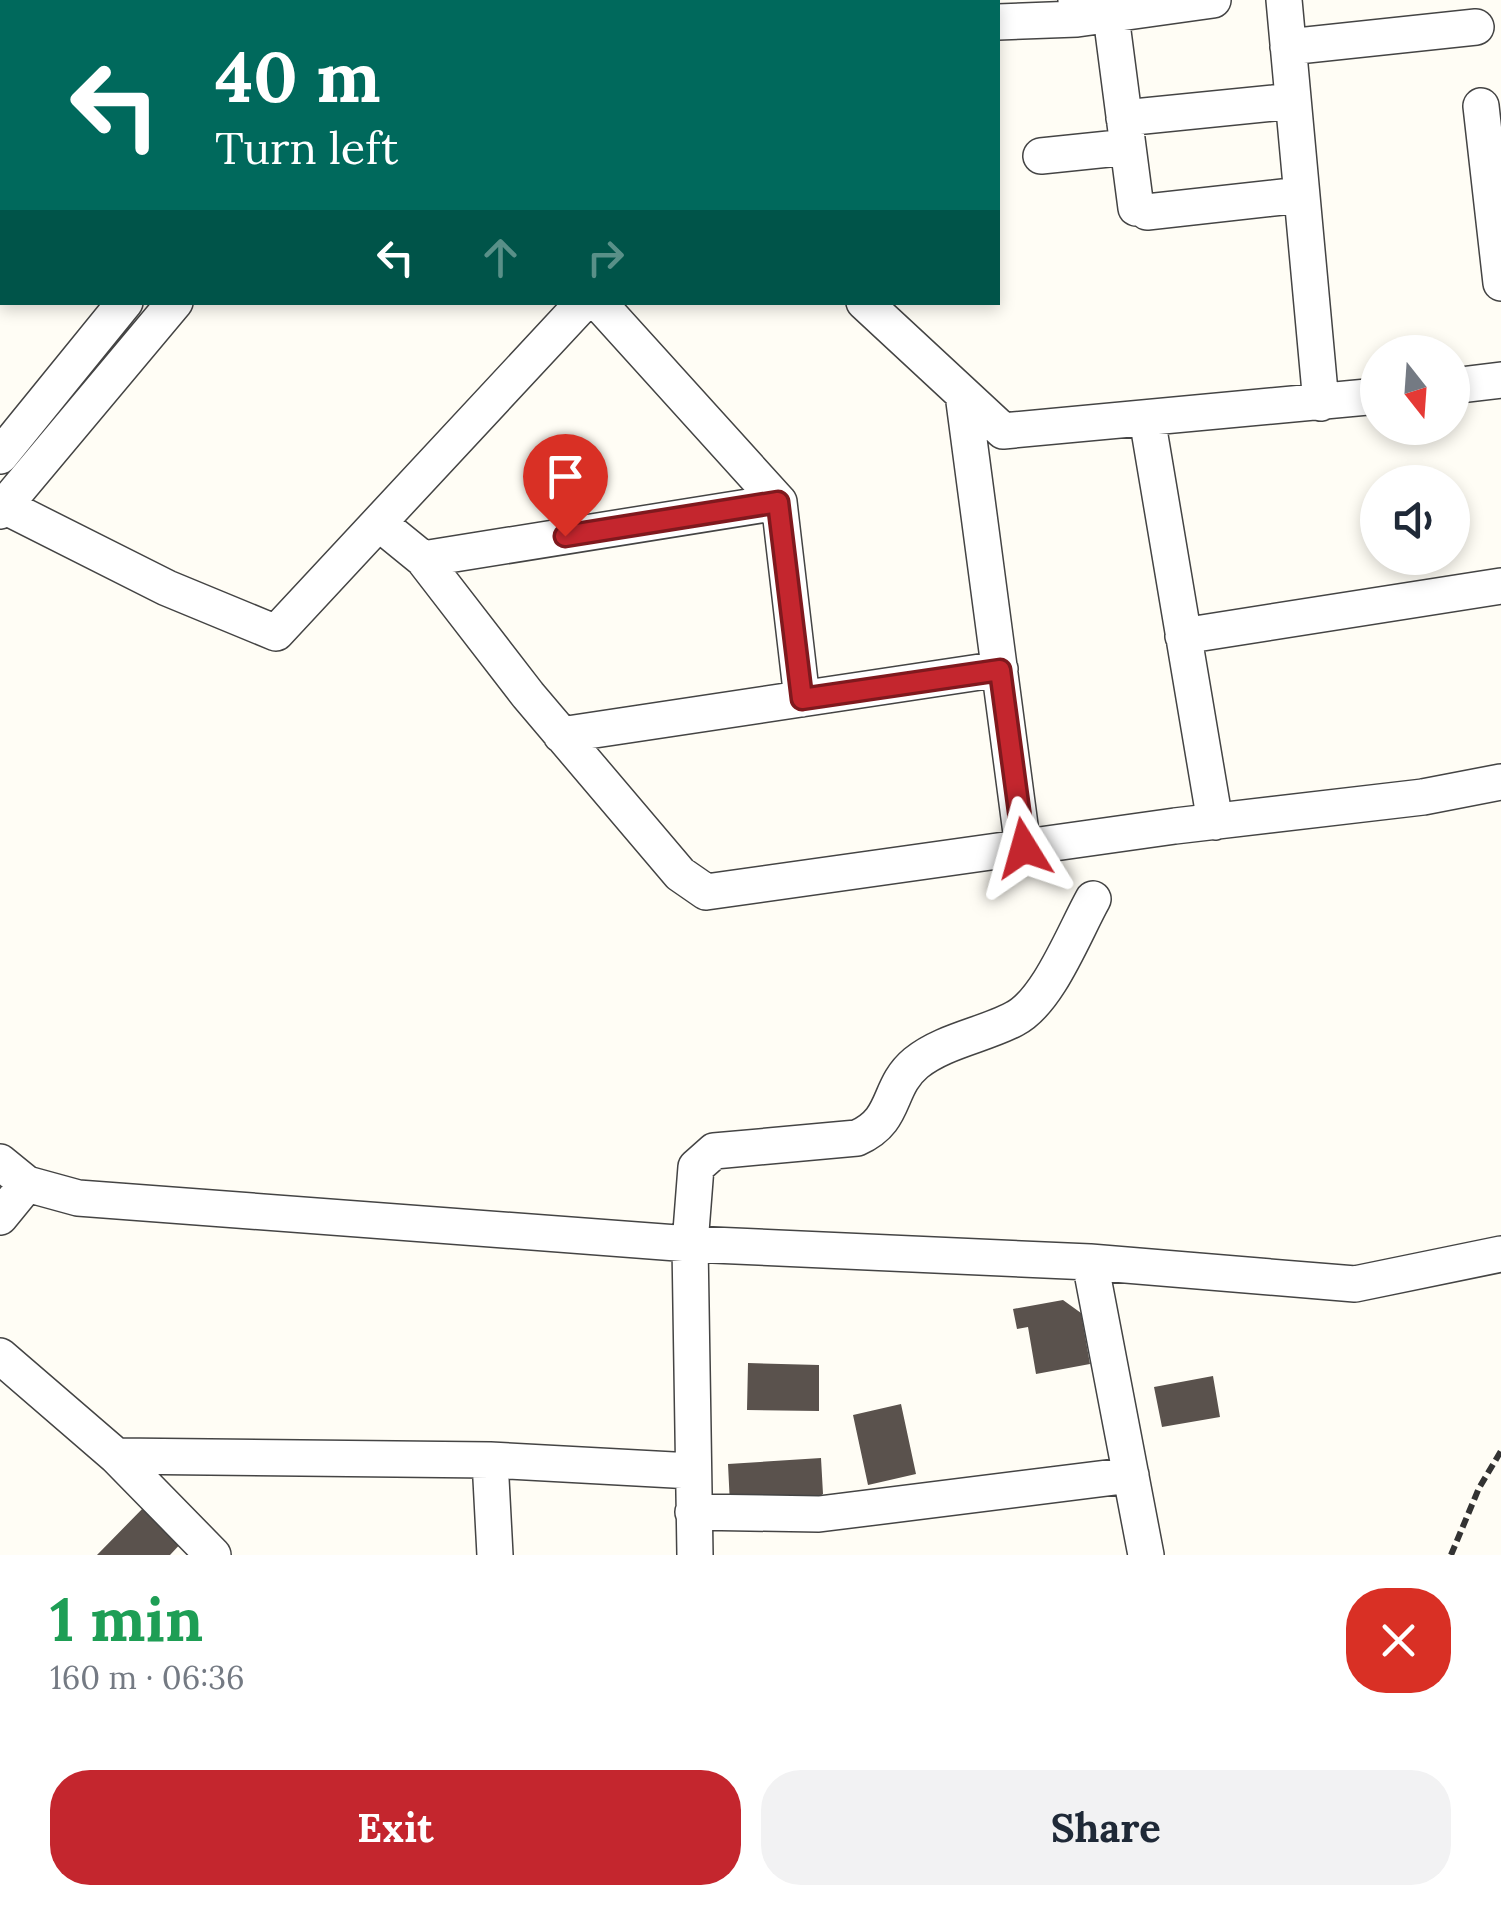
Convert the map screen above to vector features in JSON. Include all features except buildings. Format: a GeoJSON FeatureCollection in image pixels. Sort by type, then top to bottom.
{"type":"FeatureCollection","features":[{"type":"Feature","properties":{"kind":"street"},"geometry":{"type":"LineString","coordinates":[[1284,0],[1322,404]]}},
{"type":"Feature","properties":{"kind":"street"},"geometry":{"type":"LineString","coordinates":[[1000,22],[1204,1]]}},
{"type":"Feature","properties":{"kind":"street"},"geometry":{"type":"LineString","coordinates":[[1088,12],[1126,132],[1142,210],[1301,195]]}},
{"type":"Feature","properties":{"kind":"street"},"geometry":{"type":"LineString","coordinates":[[1288,47],[1476,27]]}},
{"type":"Feature","properties":{"kind":"street"},"geometry":{"type":"LineString","coordinates":[[1041,156],[1126,132],[1293,100]]}},
{"type":"Feature","properties":{"kind":"street"},"geometry":{"type":"LineString","coordinates":[[1481,106],[1501,282]]}},
{"type":"Feature","properties":{"kind":"street"},"geometry":{"type":"LineString","coordinates":[[0,456],[123,305]]}},
{"type":"Feature","properties":{"kind":"street"},"geometry":{"type":"LineString","coordinates":[[172,305],[2,508],[167,588],[276,633],[581,305]]}},
{"type":"Feature","properties":{"kind":"street"},"geometry":{"type":"LineString","coordinates":[[601,305],[778,502],[802,699]]}},
{"type":"Feature","properties":{"kind":"street"},"geometry":{"type":"LineString","coordinates":[[867,305],[1003,432],[1360,399]]}},
{"type":"Feature","properties":{"kind":"street"},"geometry":{"type":"LineString","coordinates":[[1470,384],[1501,380]]}},
{"type":"Feature","properties":{"kind":"street"},"geometry":{"type":"LineString","coordinates":[[962,394],[1024,848]]}},
{"type":"Feature","properties":{"kind":"street"},"geometry":{"type":"LineString","coordinates":[[1147,418],[1215,822]]}},
{"type":"Feature","properties":{"kind":"street"},"geometry":{"type":"LineString","coordinates":[[422,559],[778,502]]}},
{"type":"Feature","properties":{"kind":"street"},"geometry":{"type":"LineString","coordinates":[[380,524],[422,559],[680,874],[706,892],[1423,797],[1501,782]]}},
{"type":"Feature","properties":{"kind":"street"},"geometry":{"type":"LineString","coordinates":[[1183,636],[1501,586]]}},
{"type":"Feature","properties":{"kind":"street"},"geometry":{"type":"LineString","coordinates":[[562,734],[1000,670]]}},
{"type":"Feature","properties":{"kind":"street"},"geometry":{"type":"LineString","coordinates":[[694,1555],[690,1244],[696,1168],[714,1151],[857,1138],[874,1130],[885,1119],[902,1079],[916,1063],[1031,1009],[1092,899]]}},
{"type":"Feature","properties":{"kind":"street"},"geometry":{"type":"LineString","coordinates":[[0,1217],[13,1173],[78,1198],[690,1244],[1090,1262],[1355,1284],[1495,1265]]}},
{"type":"Feature","properties":{"kind":"street"},"geometry":{"type":"LineString","coordinates":[[1090,1262],[1146,1555]]}},
{"type":"Feature","properties":{"kind":"street"},"geometry":{"type":"LineString","coordinates":[[0,1356],[116,1456],[213,1555]]}},
{"type":"Feature","properties":{"kind":"street"},"geometry":{"type":"LineString","coordinates":[[116,1456],[490,1460],[692,1471]]}},
{"type":"Feature","properties":{"kind":"street"},"geometry":{"type":"LineString","coordinates":[[490,1460],[495,1555]]}},
{"type":"Feature","properties":{"kind":"street"},"geometry":{"type":"LineString","coordinates":[[693,1512],[819,1514],[1131,1476]]}},
{"type":"Feature","properties":{"kind":"path"},"geometry":{"type":"LineString","coordinates":[[1451,1555],[1479,1488],[1501,1451]]}},
{"type":"Feature","properties":{"kind":"route"},"geometry":{"type":"LineString","coordinates":[[565,536],[778,502],[802,699],[1000,670],[1024,848]]}}]}
